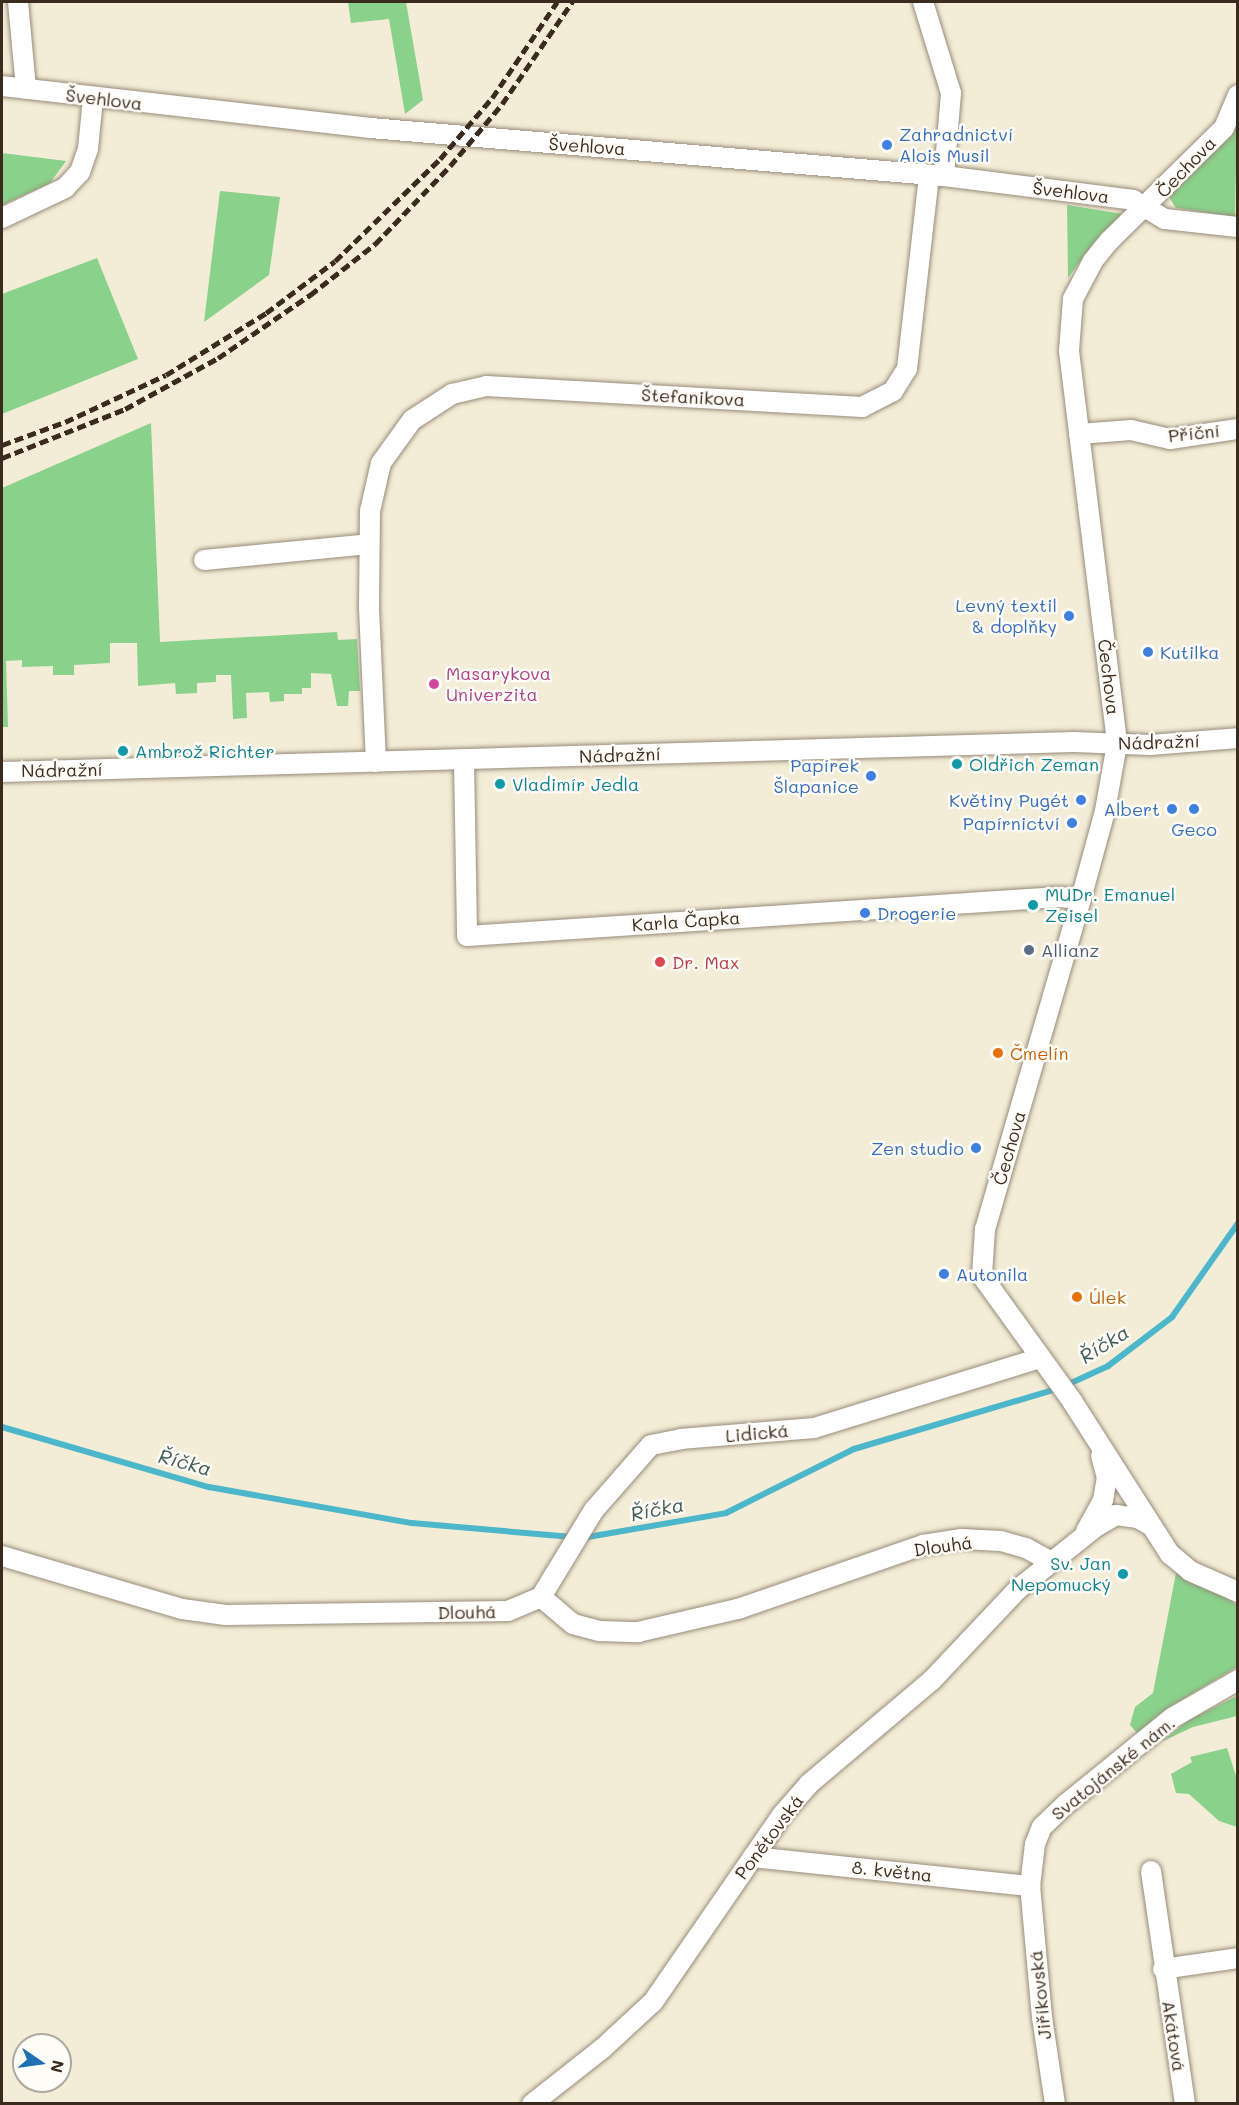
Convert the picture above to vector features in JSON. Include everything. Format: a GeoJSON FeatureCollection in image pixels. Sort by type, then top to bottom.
{"type":"FeatureCollection","features":[{"type":"Feature","properties":{"kind":"street"},"geometry":{"type":"LineString","coordinates":[[18,2],[26,89]]}},
{"type":"Feature","properties":{"kind":"street","name":"Štefanikova"},"geometry":{"type":"LineString","coordinates":[[376,762],[370,511],[381,463],[412,420],[453,394],[486,386],[862,407],[893,391],[907,369],[951,93],[923,2]]}},
{"type":"Feature","properties":{"kind":"street","name":"Švehlova"},"geometry":{"type":"LineString","coordinates":[[2,86],[370,128],[936,176],[1133,200],[1148,206]]}},
{"type":"Feature","properties":{"kind":"street","name":"Čechova"},"geometry":{"type":"LineString","coordinates":[[1045,1365],[982,1276],[985,1229],[1082,899],[1105,811],[1117,744],[1069,351],[1073,299],[1098,254],[1224,128],[1238,95]]}},
{"type":"Feature","properties":{"kind":"street"},"geometry":{"type":"LineString","coordinates":[[2,218],[65,188],[80,172],[88,149],[93,98]]}},
{"type":"Feature","properties":{"kind":"street","name":"Čechova"},"geometry":{"type":"LineString","coordinates":[[1148,206],[1166,219],[1238,227]]}},
{"type":"Feature","properties":{"kind":"street","name":"Příční"},"geometry":{"type":"LineString","coordinates":[[1079,434],[1131,430],[1170,440],[1238,429]]}},
{"type":"Feature","properties":{"kind":"street"},"geometry":{"type":"LineString","coordinates":[[204,560],[369,544]]}},
{"type":"Feature","properties":{"kind":"street","name":"Nádražní"},"geometry":{"type":"LineString","coordinates":[[2,772],[1117,744],[1238,738]]}},
{"type":"Feature","properties":{"kind":"street","name":"Karla Čapka"},"geometry":{"type":"LineString","coordinates":[[464,760],[467,936],[1059,897],[1082,899]]}},
{"type":"Feature","properties":{"kind":"street"},"geometry":{"type":"LineString","coordinates":[[1045,1365],[1072,1401],[1170,1554],[1190,1571],[1238,1592]]}},
{"type":"Feature","properties":{"kind":"street","name":"Lidická"},"geometry":{"type":"LineString","coordinates":[[541,1597],[594,1510],[651,1445],[681,1439],[814,1428],[1045,1365]]}},
{"type":"Feature","properties":{"kind":"street"},"geometry":{"type":"LineString","coordinates":[[1075,1543],[1093,1524],[1104,1500],[1107,1478],[1099,1444]]}},
{"type":"Feature","properties":{"kind":"street"},"geometry":{"type":"LineString","coordinates":[[1051,1562],[1116,1515],[1138,1518],[1150,1525]]}},
{"type":"Feature","properties":{"kind":"street","name":"Dlouhá"},"geometry":{"type":"LineString","coordinates":[[2,1556],[182,1609],[226,1615],[508,1611],[541,1597],[573,1624],[600,1631],[638,1632],[693,1622],[923,1545],[962,1539],[1001,1541],[1026,1548],[1051,1562]]}},
{"type":"Feature","properties":{"kind":"street","name":"Ponětovská"},"geometry":{"type":"LineString","coordinates":[[532,2103],[602,2049],[653,2001],[753,1857],[809,1784],[932,1680],[1018,1590],[1051,1562]]}},
{"type":"Feature","properties":{"kind":"street","name":"Svatojánské nám."},"geometry":{"type":"LineString","coordinates":[[1030,1886],[1035,1844],[1042,1827],[1066,1804],[1172,1719],[1238,1680]]}},
{"type":"Feature","properties":{"kind":"street","name":"8. května"},"geometry":{"type":"LineString","coordinates":[[753,1857],[1030,1886]]}},
{"type":"Feature","properties":{"kind":"street","name":"Akátová"},"geometry":{"type":"LineString","coordinates":[[1151,1870],[1163,1969],[1185,2103]]}},
{"type":"Feature","properties":{"kind":"street","name":"Jiříkovská"},"geometry":{"type":"LineString","coordinates":[[1030,1886],[1041,2017],[1055,2103]]}},
{"type":"Feature","properties":{"kind":"street"},"geometry":{"type":"LineString","coordinates":[[1163,1969],[1238,1958]]}},
{"type":"Feature","properties":{"kind":"green space"},"geometry":{"type":"Polygon","coordinates":[[[348,2],[406,2],[423,100],[405,114],[389,19],[351,23],[348,2]]]}},
{"type":"Feature","properties":{"kind":"green space"},"geometry":{"type":"Polygon","coordinates":[[[1237,118],[1235,217],[1176,208],[1169,197],[1202,164],[1237,118]]]}},
{"type":"Feature","properties":{"kind":"green space"},"geometry":{"type":"Polygon","coordinates":[[[2,153],[66,161],[50,183],[2,205],[2,153]]]}},
{"type":"Feature","properties":{"kind":"green space"},"geometry":{"type":"Polygon","coordinates":[[[220,191],[280,197],[269,275],[204,322],[220,191]]]}},
{"type":"Feature","properties":{"kind":"green space"},"geometry":{"type":"Polygon","coordinates":[[[1067,205],[1123,214],[1095,241],[1068,278],[1067,205]]]}},
{"type":"Feature","properties":{"kind":"green space"},"geometry":{"type":"Polygon","coordinates":[[[97,258],[138,359],[2,414],[2,294],[97,258]]]}},
{"type":"Feature","properties":{"kind":"green space"},"geometry":{"type":"Polygon","coordinates":[[[151,423],[160,642],[337,632],[338,640],[357,639],[360,691],[349,691],[348,706],[337,706],[331,674],[311,673],[311,688],[302,688],[302,694],[284,694],[284,701],[270,702],[269,692],[246,693],[247,718],[233,719],[231,675],[216,675],[216,682],[197,683],[197,693],[176,694],[175,683],[138,686],[137,643],[110,643],[110,663],[74,665],[74,675],[53,675],[53,666],[22,667],[22,660],[6,661],[8,727],[2,727],[2,488],[151,423]]]}},
{"type":"Feature","properties":{"kind":"green space"},"geometry":{"type":"Polygon","coordinates":[[[1176,1573],[1224,1595],[1238,1606],[1237,1667],[1169,1707],[1137,1733],[1130,1725],[1135,1707],[1153,1693],[1176,1573]]]}},
{"type":"Feature","properties":{"kind":"green space"},"geometry":{"type":"Polygon","coordinates":[[[1237,1696],[1237,1716],[1193,1727],[1161,1742],[1189,1720],[1237,1696]]]}},
{"type":"Feature","properties":{"kind":"green space"},"geometry":{"type":"Polygon","coordinates":[[[1227,1748],[1237,1779],[1237,1827],[1219,1821],[1189,1794],[1176,1793],[1171,1774],[1192,1762],[1190,1757],[1227,1748]]]}},
{"type":"Feature","properties":{"kind":"waterway","name":"Říčka"},"geometry":{"type":"LineString","coordinates":[[582,1538],[726,1513],[854,1449],[1060,1388],[1108,1366],[1172,1317],[1238,1223]]}},
{"type":"Feature","properties":{"kind":"waterway","name":"Říčka"},"geometry":{"type":"LineString","coordinates":[[2,1427],[209,1487],[412,1523],[572,1537]]}},
{"type":"Feature","properties":{"kind":"railway"},"geometry":{"type":"LineString","coordinates":[[2,445],[65,422],[166,375],[266,313],[335,261],[440,159],[492,98],[557,2]]}},
{"type":"Feature","properties":{"kind":"railway"},"geometry":{"type":"LineString","coordinates":[[2,458],[125,409],[218,358],[310,295],[375,244],[450,166],[502,104],[572,2]]}},
{"type":"Feature","properties":{"kind":"place","name":"Zahradnictví Alois Musil"},"geometry":{"type":"Point","coordinates":[887,145]}},
{"type":"Feature","properties":{"kind":"place","name":"Levný textil & doplňky"},"geometry":{"type":"Point","coordinates":[1069,616]}},
{"type":"Feature","properties":{"kind":"place","name":"Kutilka"},"geometry":{"type":"Point","coordinates":[1148,652]}},
{"type":"Feature","properties":{"kind":"place","name":"Masarykova Univerzita"},"geometry":{"type":"Point","coordinates":[434,684]}},
{"type":"Feature","properties":{"kind":"place","name":"Ambrož Richter"},"geometry":{"type":"Point","coordinates":[123,751]}},
{"type":"Feature","properties":{"kind":"place","name":"Oldřich Zeman"},"geometry":{"type":"Point","coordinates":[957,764]}},
{"type":"Feature","properties":{"kind":"place","name":"Papírek Šlapanice"},"geometry":{"type":"Point","coordinates":[871,776]}},
{"type":"Feature","properties":{"kind":"place","name":"Vladimír Jedla"},"geometry":{"type":"Point","coordinates":[500,784]}},
{"type":"Feature","properties":{"kind":"place","name":"Květiny Pugét"},"geometry":{"type":"Point","coordinates":[1081,800]}},
{"type":"Feature","properties":{"kind":"place","name":"Albert"},"geometry":{"type":"Point","coordinates":[1172,809]}},
{"type":"Feature","properties":{"kind":"place","name":"Geco"},"geometry":{"type":"Point","coordinates":[1194,809]}},
{"type":"Feature","properties":{"kind":"place","name":"Papírnictví"},"geometry":{"type":"Point","coordinates":[1072,823]}},
{"type":"Feature","properties":{"kind":"place","name":"MUDr. Emanuel Zeisel"},"geometry":{"type":"Point","coordinates":[1033,905]}},
{"type":"Feature","properties":{"kind":"place","name":"Drogerie"},"geometry":{"type":"Point","coordinates":[865,913]}},
{"type":"Feature","properties":{"kind":"place","name":"Allianz"},"geometry":{"type":"Point","coordinates":[1029,950]}},
{"type":"Feature","properties":{"kind":"place","name":"Dr. Max"},"geometry":{"type":"Point","coordinates":[660,962]}},
{"type":"Feature","properties":{"kind":"place","name":"Čmelín"},"geometry":{"type":"Point","coordinates":[998,1053]}},
{"type":"Feature","properties":{"kind":"place","name":"Zen studio"},"geometry":{"type":"Point","coordinates":[976,1148]}},
{"type":"Feature","properties":{"kind":"place","name":"Autonila"},"geometry":{"type":"Point","coordinates":[944,1274]}},
{"type":"Feature","properties":{"kind":"place","name":"Úlek"},"geometry":{"type":"Point","coordinates":[1077,1297]}},
{"type":"Feature","properties":{"kind":"place","name":"Sv. Jan Nepomucký"},"geometry":{"type":"Point","coordinates":[1123,1574]}}]}
